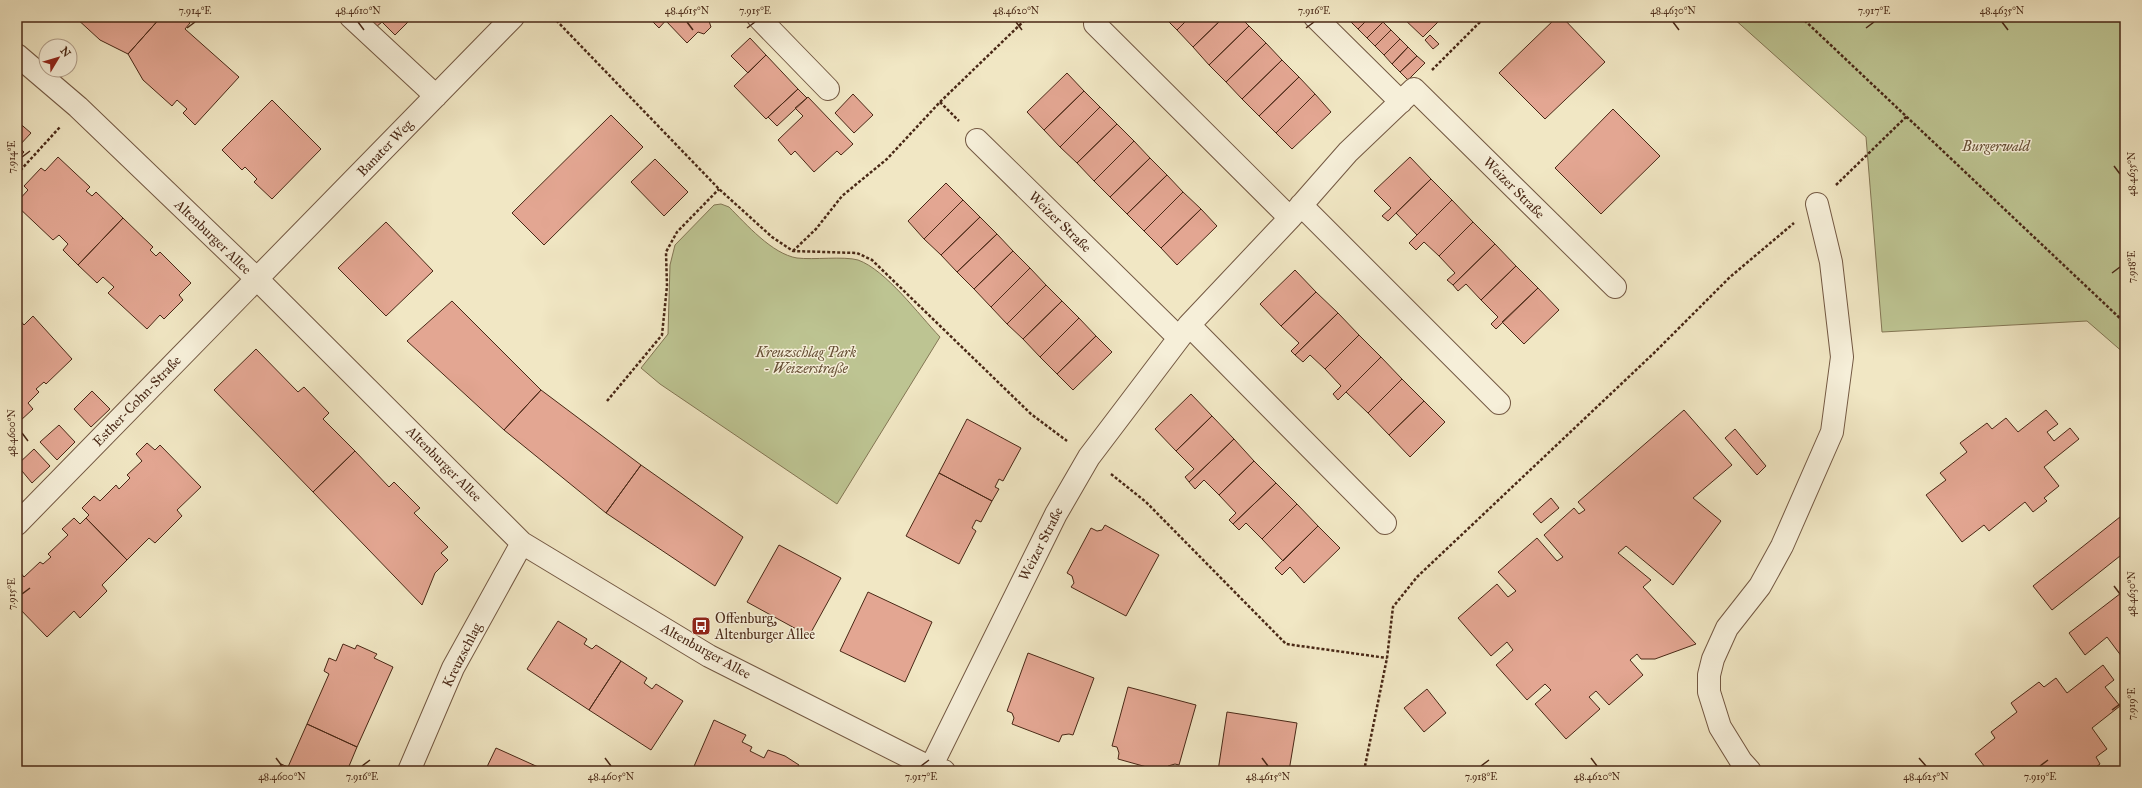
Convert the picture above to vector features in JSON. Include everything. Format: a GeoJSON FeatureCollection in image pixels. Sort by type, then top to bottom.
{"type":"FeatureCollection","features":[{"type":"Feature","properties":{"kind":"street"},"geometry":{"type":"LineString","coordinates":[[351,17],[436,96]]}},
{"type":"Feature","properties":{"kind":"street","name":"Banater Weg"},"geometry":{"type":"LineString","coordinates":[[257,279],[513,17]]}},
{"type":"Feature","properties":{"kind":"street"},"geometry":{"type":"LineString","coordinates":[[758,17],[828,89]]}},
{"type":"Feature","properties":{"kind":"street","name":"Weizer Straße"},"geometry":{"type":"LineString","coordinates":[[1314,17],[1407,95],[1615,287]]}},
{"type":"Feature","properties":{"kind":"street"},"geometry":{"type":"LineString","coordinates":[[1095,24],[1499,404]]}},
{"type":"Feature","properties":{"kind":"street","name":"Altenburger Allee"},"geometry":{"type":"LineString","coordinates":[[17,55],[78,107],[257,279],[522,543],[710,656],[935,770]]}},
{"type":"Feature","properties":{"kind":"street","name":"Weizer Straße"},"geometry":{"type":"LineString","coordinates":[[935,770],[1060,507],[1089,457],[1184,331],[1295,212],[1348,152],[1407,95]]}},
{"type":"Feature","properties":{"kind":"street","name":"Weizer Straße"},"geometry":{"type":"LineString","coordinates":[[977,140],[1184,331],[1385,524]]}},
{"type":"Feature","properties":{"kind":"street"},"geometry":{"type":"LineString","coordinates":[[1750,771],[1737,756],[1720,727],[1713,710],[1709,692],[1709,675],[1713,659],[1727,628],[1760,586],[1782,546],[1832,432],[1842,357],[1831,262],[1817,204]]}},
{"type":"Feature","properties":{"kind":"street","name":"Esther-Cohn-Straße"},"geometry":{"type":"LineString","coordinates":[[17,524],[257,279]]}},
{"type":"Feature","properties":{"kind":"street","name":"Kreuzschlag"},"geometry":{"type":"LineString","coordinates":[[409,771],[453,668],[522,543]]}},
{"type":"Feature","properties":{"kind":"path"},"geometry":{"type":"LineString","coordinates":[[553,17],[719,189],[772,237],[793,252],[816,229],[842,196],[887,158],[940,102],[1028,17]]}},
{"type":"Feature","properties":{"kind":"path"},"geometry":{"type":"LineString","coordinates":[[1407,95],[1485,17]]}},
{"type":"Feature","properties":{"kind":"path"},"geometry":{"type":"LineString","coordinates":[[1801,17],[2125,323]]}},
{"type":"Feature","properties":{"kind":"path"},"geometry":{"type":"LineString","coordinates":[[17,174],[78,107]]}},
{"type":"Feature","properties":{"kind":"path"},"geometry":{"type":"LineString","coordinates":[[1364,771],[1386,658],[1393,608],[1417,577],[1654,353],[1730,277],[1817,204],[1907,116]]}},
{"type":"Feature","properties":{"kind":"path"},"geometry":{"type":"LineString","coordinates":[[607,401],[662,334],[667,286],[666,252],[677,232],[719,189]]}},
{"type":"Feature","properties":{"kind":"green space","name":"Burgerwald"},"geometry":{"type":"Polygon","coordinates":[[[1732,17],[2125,17],[2125,354],[2087,321],[1882,332],[1866,137],[1732,17]]]}},
{"type":"Feature","properties":{"kind":"green space","name":"Kreuzschlag Park - Weizerstraße"},"geometry":{"type":"Polygon","coordinates":[[[721,204],[729,207],[751,230],[778,251],[797,258],[852,259],[869,265],[880,273],[902,294],[940,337],[837,504],[660,384],[641,368],[668,334],[670,265],[675,245],[714,205],[721,204]]]}},
{"type":"Feature","properties":{"kind":"building"},"geometry":{"type":"Polygon","coordinates":[[[75,17],[161,17],[128,54],[100,40],[75,17]]]}},
{"type":"Feature","properties":{"kind":"building"},"geometry":{"type":"Polygon","coordinates":[[[161,17],[183,17],[190,23],[185,29],[239,77],[195,125],[183,113],[187,109],[177,100],[172,106],[143,80],[128,54],[161,17]]]}},
{"type":"Feature","properties":{"kind":"building"},"geometry":{"type":"Polygon","coordinates":[[[367,17],[413,17],[395,35],[382,22],[376,27],[367,17]]]}},
{"type":"Feature","properties":{"kind":"building"},"geometry":{"type":"Polygon","coordinates":[[[648,17],[669,17],[659,28],[648,17]]]}},
{"type":"Feature","properties":{"kind":"building"},"geometry":{"type":"Polygon","coordinates":[[[669,17],[713,17],[709,21],[711,27],[704,34],[698,32],[687,43],[666,21],[669,17]]]}},
{"type":"Feature","properties":{"kind":"building"},"geometry":{"type":"Polygon","coordinates":[[[1164,17],[1190,17],[1177,30],[1164,17]]]}},
{"type":"Feature","properties":{"kind":"building"},"geometry":{"type":"Polygon","coordinates":[[[1190,17],[1224,17],[1193,47],[1177,30],[1190,17]]]}},
{"type":"Feature","properties":{"kind":"building"},"geometry":{"type":"Polygon","coordinates":[[[1224,17],[1240,17],[1249,26],[1209,65],[1193,47],[1224,17]]]}},
{"type":"Feature","properties":{"kind":"building"},"geometry":{"type":"Polygon","coordinates":[[[1352,17],[1370,17],[1358,29],[1349,20],[1352,17]]]}},
{"type":"Feature","properties":{"kind":"building"},"geometry":{"type":"Polygon","coordinates":[[[1370,17],[1379,17],[1383,22],[1367,38],[1358,29],[1370,17]]]}},
{"type":"Feature","properties":{"kind":"building"},"geometry":{"type":"Polygon","coordinates":[[[1402,17],[1436,17],[1440,20],[1423,37],[1402,17]]]}},
{"type":"Feature","properties":{"kind":"building"},"geometry":{"type":"Polygon","coordinates":[[[1557,17],[1562,17],[1605,62],[1545,119],[1499,73],[1557,17]]]}},
{"type":"Feature","properties":{"kind":"building"},"geometry":{"type":"Polygon","coordinates":[[[1383,22],[1391,30],[1375,46],[1367,38],[1383,22]]]}},
{"type":"Feature","properties":{"kind":"building"},"geometry":{"type":"Polygon","coordinates":[[[1249,26],[1266,43],[1226,82],[1209,65],[1249,26]]]}},
{"type":"Feature","properties":{"kind":"building"},"geometry":{"type":"Polygon","coordinates":[[[1391,30],[1400,39],[1384,55],[1375,46],[1391,30]]]}},
{"type":"Feature","properties":{"kind":"building"},"geometry":{"type":"Polygon","coordinates":[[[1430,35],[1439,44],[1433,49],[1425,40],[1430,35]]]}},
{"type":"Feature","properties":{"kind":"building"},"geometry":{"type":"Polygon","coordinates":[[[750,38],[766,55],[748,73],[731,56],[750,38]]]}},
{"type":"Feature","properties":{"kind":"building"},"geometry":{"type":"Polygon","coordinates":[[[1400,39],[1408,47],[1392,64],[1384,55],[1400,39]]]}},
{"type":"Feature","properties":{"kind":"building"},"geometry":{"type":"Polygon","coordinates":[[[1266,43],[1282,60],[1242,99],[1226,82],[1266,43]]]}},
{"type":"Feature","properties":{"kind":"building"},"geometry":{"type":"Polygon","coordinates":[[[1408,47],[1417,56],[1400,72],[1392,64],[1408,47]]]}},
{"type":"Feature","properties":{"kind":"building"},"geometry":{"type":"Polygon","coordinates":[[[766,55],[798,89],[766,119],[734,86],[766,55]]]}},
{"type":"Feature","properties":{"kind":"building"},"geometry":{"type":"Polygon","coordinates":[[[1417,56],[1425,63],[1408,80],[1400,72],[1417,56]]]}},
{"type":"Feature","properties":{"kind":"building"},"geometry":{"type":"Polygon","coordinates":[[[1282,60],[1299,77],[1259,116],[1242,99],[1282,60]]]}},
{"type":"Feature","properties":{"kind":"building"},"geometry":{"type":"Polygon","coordinates":[[[1067,73],[1084,91],[1044,130],[1027,112],[1067,73]]]}},
{"type":"Feature","properties":{"kind":"building"},"geometry":{"type":"Polygon","coordinates":[[[1299,77],[1315,94],[1276,133],[1259,116],[1299,77]]]}},
{"type":"Feature","properties":{"kind":"building"},"geometry":{"type":"Polygon","coordinates":[[[798,89],[807,98],[777,126],[768,117],[798,89]]]}},
{"type":"Feature","properties":{"kind":"building"},"geometry":{"type":"Polygon","coordinates":[[[1084,91],[1100,107],[1060,147],[1044,130],[1084,91]]]}},
{"type":"Feature","properties":{"kind":"building"},"geometry":{"type":"Polygon","coordinates":[[[853,94],[873,115],[854,133],[835,113],[853,94]]]}},
{"type":"Feature","properties":{"kind":"building"},"geometry":{"type":"Polygon","coordinates":[[[1315,94],[1331,112],[1292,149],[1276,133],[1315,94]]]}},
{"type":"Feature","properties":{"kind":"building"},"geometry":{"type":"Polygon","coordinates":[[[808,97],[853,144],[841,155],[837,151],[814,172],[795,151],[791,155],[778,140],[803,116],[795,108],[808,97]]]}},
{"type":"Feature","properties":{"kind":"building"},"geometry":{"type":"Polygon","coordinates":[[[272,100],[321,149],[272,199],[254,182],[257,179],[245,167],[242,170],[222,150],[272,100]]]}},
{"type":"Feature","properties":{"kind":"building"},"geometry":{"type":"Polygon","coordinates":[[[1100,107],[1117,124],[1077,163],[1060,147],[1100,107]]]}},
{"type":"Feature","properties":{"kind":"building"},"geometry":{"type":"Polygon","coordinates":[[[1613,109],[1660,156],[1601,214],[1555,168],[1613,109]]]}},
{"type":"Feature","properties":{"kind":"building"},"geometry":{"type":"Polygon","coordinates":[[[611,115],[643,147],[544,245],[512,213],[611,115]]]}},
{"type":"Feature","properties":{"kind":"building"},"geometry":{"type":"Polygon","coordinates":[[[17,121],[31,133],[18,147],[24,152],[17,160],[17,121]]]}},
{"type":"Feature","properties":{"kind":"building"},"geometry":{"type":"Polygon","coordinates":[[[1117,124],[1134,141],[1094,181],[1077,163],[1117,124]]]}},
{"type":"Feature","properties":{"kind":"building"},"geometry":{"type":"Polygon","coordinates":[[[1134,141],[1150,158],[1110,197],[1094,181],[1134,141]]]}},
{"type":"Feature","properties":{"kind":"building"},"geometry":{"type":"Polygon","coordinates":[[[58,157],[90,187],[86,191],[92,196],[96,192],[123,218],[78,265],[63,250],[68,244],[59,235],[53,240],[17,206],[17,202],[28,190],[24,186],[41,168],[45,171],[58,157]]]}},
{"type":"Feature","properties":{"kind":"building"},"geometry":{"type":"Polygon","coordinates":[[[1410,157],[1431,179],[1388,221],[1382,216],[1391,208],[1374,191],[1410,157]]]}},
{"type":"Feature","properties":{"kind":"building"},"geometry":{"type":"Polygon","coordinates":[[[1150,158],[1167,175],[1127,214],[1110,197],[1150,158]]]}},
{"type":"Feature","properties":{"kind":"building"},"geometry":{"type":"Polygon","coordinates":[[[655,159],[688,192],[664,216],[631,182],[655,159]]]}},
{"type":"Feature","properties":{"kind":"building"},"geometry":{"type":"Polygon","coordinates":[[[1167,175],[1183,192],[1144,231],[1127,214],[1167,175]]]}},
{"type":"Feature","properties":{"kind":"building"},"geometry":{"type":"Polygon","coordinates":[[[1431,179],[1452,200],[1417,235],[1396,213],[1431,179]]]}},
{"type":"Feature","properties":{"kind":"building"},"geometry":{"type":"Polygon","coordinates":[[[946,183],[963,200],[924,239],[908,221],[946,183]]]}},
{"type":"Feature","properties":{"kind":"building"},"geometry":{"type":"Polygon","coordinates":[[[1183,192],[1201,209],[1161,248],[1144,231],[1183,192]]]}},
{"type":"Feature","properties":{"kind":"building"},"geometry":{"type":"Polygon","coordinates":[[[963,200],[980,217],[941,255],[924,239],[963,200]]]}},
{"type":"Feature","properties":{"kind":"building"},"geometry":{"type":"Polygon","coordinates":[[[1452,200],[1473,222],[1439,256],[1424,242],[1416,250],[1409,243],[1452,200]]]}},
{"type":"Feature","properties":{"kind":"building"},"geometry":{"type":"Polygon","coordinates":[[[1201,209],[1217,226],[1177,265],[1161,248],[1201,209]]]}},
{"type":"Feature","properties":{"kind":"building"},"geometry":{"type":"Polygon","coordinates":[[[980,217],[997,234],[957,272],[941,255],[980,217]]]}},
{"type":"Feature","properties":{"kind":"building"},"geometry":{"type":"Polygon","coordinates":[[[123,218],[153,247],[150,250],[156,256],[160,252],[191,283],[179,295],[183,300],[164,319],[160,315],[147,329],[108,293],[114,287],[103,277],[97,283],[78,265],[123,218]]]}},
{"type":"Feature","properties":{"kind":"building"},"geometry":{"type":"Polygon","coordinates":[[[386,222],[433,271],[386,316],[338,268],[386,222]]]}},
{"type":"Feature","properties":{"kind":"building"},"geometry":{"type":"Polygon","coordinates":[[[1473,222],[1495,244],[1453,285],[1447,280],[1455,273],[1439,256],[1473,222]]]}},
{"type":"Feature","properties":{"kind":"building"},"geometry":{"type":"Polygon","coordinates":[[[997,234],[1013,251],[974,289],[957,272],[997,234]]]}},
{"type":"Feature","properties":{"kind":"building"},"geometry":{"type":"Polygon","coordinates":[[[1495,244],[1516,266],[1481,300],[1466,284],[1458,291],[1453,285],[1495,244]]]}},
{"type":"Feature","properties":{"kind":"building"},"geometry":{"type":"Polygon","coordinates":[[[1013,251],[1030,268],[991,307],[974,289],[1013,251]]]}},
{"type":"Feature","properties":{"kind":"building"},"geometry":{"type":"Polygon","coordinates":[[[1516,266],[1538,288],[1496,329],[1491,324],[1498,317],[1481,300],[1516,266]]]}},
{"type":"Feature","properties":{"kind":"building"},"geometry":{"type":"Polygon","coordinates":[[[1030,268],[1046,285],[1007,324],[991,307],[1030,268]]]}},
{"type":"Feature","properties":{"kind":"building"},"geometry":{"type":"Polygon","coordinates":[[[1295,270],[1316,292],[1281,326],[1260,304],[1295,270]]]}},
{"type":"Feature","properties":{"kind":"building"},"geometry":{"type":"Polygon","coordinates":[[[1046,285],[1062,301],[1023,339],[1007,324],[1046,285]]]}},
{"type":"Feature","properties":{"kind":"building"},"geometry":{"type":"Polygon","coordinates":[[[1538,288],[1559,310],[1524,344],[1502,322],[1538,288]]]}},
{"type":"Feature","properties":{"kind":"building"},"geometry":{"type":"Polygon","coordinates":[[[1316,292],[1338,313],[1295,355],[1291,351],[1299,343],[1281,326],[1316,292]]]}},
{"type":"Feature","properties":{"kind":"building"},"geometry":{"type":"Polygon","coordinates":[[[452,301],[541,390],[504,430],[407,341],[452,301]]]}},
{"type":"Feature","properties":{"kind":"building"},"geometry":{"type":"Polygon","coordinates":[[[1062,301],[1079,318],[1040,357],[1023,339],[1062,301]]]}},
{"type":"Feature","properties":{"kind":"building"},"geometry":{"type":"Polygon","coordinates":[[[1338,313],[1359,335],[1325,369],[1310,355],[1303,362],[1295,355],[1338,313]]]}},
{"type":"Feature","properties":{"kind":"building"},"geometry":{"type":"Polygon","coordinates":[[[33,316],[72,359],[46,384],[44,382],[36,389],[39,392],[28,403],[33,409],[20,421],[17,418],[17,320],[19,319],[24,325],[33,316]]]}},
{"type":"Feature","properties":{"kind":"building"},"geometry":{"type":"Polygon","coordinates":[[[1079,318],[1096,336],[1057,374],[1040,357],[1079,318]]]}},
{"type":"Feature","properties":{"kind":"building"},"geometry":{"type":"Polygon","coordinates":[[[1359,335],[1381,357],[1338,400],[1333,394],[1341,386],[1325,369],[1359,335]]]}},
{"type":"Feature","properties":{"kind":"building"},"geometry":{"type":"Polygon","coordinates":[[[1096,336],[1112,352],[1073,390],[1057,374],[1096,336]]]}},
{"type":"Feature","properties":{"kind":"building"},"geometry":{"type":"Polygon","coordinates":[[[256,349],[298,392],[304,387],[329,413],[323,419],[355,451],[313,492],[214,390],[256,349]]]}},
{"type":"Feature","properties":{"kind":"building"},"geometry":{"type":"Polygon","coordinates":[[[1381,357],[1402,379],[1368,413],[1346,392],[1381,357]]]}},
{"type":"Feature","properties":{"kind":"building"},"geometry":{"type":"Polygon","coordinates":[[[1402,379],[1424,401],[1389,435],[1368,413],[1402,379]]]}},
{"type":"Feature","properties":{"kind":"building"},"geometry":{"type":"Polygon","coordinates":[[[541,390],[641,465],[606,513],[504,430],[541,390]]]}},
{"type":"Feature","properties":{"kind":"building"},"geometry":{"type":"Polygon","coordinates":[[[92,391],[110,409],[91,427],[74,409],[92,391]]]}},
{"type":"Feature","properties":{"kind":"building"},"geometry":{"type":"Polygon","coordinates":[[[1191,394],[1212,416],[1176,451],[1155,429],[1191,394]]]}},
{"type":"Feature","properties":{"kind":"building"},"geometry":{"type":"Polygon","coordinates":[[[1424,401],[1445,422],[1410,457],[1389,435],[1424,401]]]}},
{"type":"Feature","properties":{"kind":"building"},"geometry":{"type":"Polygon","coordinates":[[[1684,410],[1732,465],[1693,498],[1721,521],[1673,585],[1626,546],[1618,553],[1651,580],[1643,587],[1696,644],[1655,659],[1641,659],[1637,654],[1630,660],[1643,675],[1609,705],[1596,691],[1589,697],[1600,709],[1566,739],[1535,704],[1551,690],[1545,684],[1527,700],[1496,665],[1513,650],[1507,642],[1491,656],[1458,618],[1497,584],[1508,597],[1516,591],[1498,572],[1537,538],[1557,561],[1563,557],[1544,535],[1574,508],[1579,514],[1585,510],[1578,502],[1684,410]]]}},
{"type":"Feature","properties":{"kind":"building"},"geometry":{"type":"Polygon","coordinates":[[[2046,410],[2058,424],[2047,432],[2054,441],[2070,428],[2079,439],[2044,467],[2059,486],[2044,498],[2047,501],[2033,512],[2025,502],[1989,531],[1984,525],[1962,542],[1926,495],[1946,480],[1940,473],[1967,452],[1960,443],[1987,423],[1992,429],[2006,418],[2018,432],[2046,410]]]}},
{"type":"Feature","properties":{"kind":"building"},"geometry":{"type":"Polygon","coordinates":[[[1212,416],[1234,439],[1189,482],[1185,477],[1194,469],[1176,451],[1212,416]]]}},
{"type":"Feature","properties":{"kind":"building"},"geometry":{"type":"Polygon","coordinates":[[[967,419],[1021,448],[1003,481],[999,479],[995,487],[999,489],[992,501],[939,473],[967,419]]]}},
{"type":"Feature","properties":{"kind":"building"},"geometry":{"type":"Polygon","coordinates":[[[59,425],[75,442],[57,460],[40,442],[59,425]]]}},
{"type":"Feature","properties":{"kind":"building"},"geometry":{"type":"Polygon","coordinates":[[[1735,429],[1766,466],[1757,475],[1725,438],[1735,429]]]}},
{"type":"Feature","properties":{"kind":"building"},"geometry":{"type":"Polygon","coordinates":[[[1234,439],[1254,461],[1219,495],[1204,480],[1195,489],[1189,482],[1234,439]]]}},
{"type":"Feature","properties":{"kind":"building"},"geometry":{"type":"Polygon","coordinates":[[[147,443],[155,450],[160,445],[201,487],[177,510],[182,516],[155,543],[149,538],[127,560],[86,518],[89,515],[82,508],[94,496],[100,501],[116,485],[119,489],[130,478],[127,475],[142,461],[136,454],[147,443]]]}},
{"type":"Feature","properties":{"kind":"building"},"geometry":{"type":"Polygon","coordinates":[[[34,449],[50,466],[32,483],[17,465],[34,449]]]}},
{"type":"Feature","properties":{"kind":"building"},"geometry":{"type":"Polygon","coordinates":[[[355,451],[389,487],[394,482],[420,508],[414,513],[448,547],[441,553],[448,560],[435,573],[422,605],[313,492],[355,451]]]}},
{"type":"Feature","properties":{"kind":"building"},"geometry":{"type":"Polygon","coordinates":[[[1254,461],[1276,483],[1233,524],[1229,520],[1236,513],[1219,495],[1254,461]]]}},
{"type":"Feature","properties":{"kind":"building"},"geometry":{"type":"Polygon","coordinates":[[[641,465],[743,537],[715,586],[606,513],[641,465]]]}},
{"type":"Feature","properties":{"kind":"building"},"geometry":{"type":"Polygon","coordinates":[[[939,473],[992,501],[981,522],[976,520],[972,528],[976,531],[959,564],[906,536],[939,473]]]}},
{"type":"Feature","properties":{"kind":"building"},"geometry":{"type":"Polygon","coordinates":[[[1276,483],[1297,504],[1262,539],[1246,523],[1239,530],[1233,524],[1276,483]]]}},
{"type":"Feature","properties":{"kind":"building"},"geometry":{"type":"Polygon","coordinates":[[[1551,498],[1559,508],[1541,523],[1533,514],[1551,498]]]}},
{"type":"Feature","properties":{"kind":"building"},"geometry":{"type":"Polygon","coordinates":[[[1297,504],[1318,526],[1283,561],[1262,539],[1297,504]]]}},
{"type":"Feature","properties":{"kind":"building"},"geometry":{"type":"Polygon","coordinates":[[[2125,513],[2125,552],[2052,610],[2033,586],[2125,513]]]}},
{"type":"Feature","properties":{"kind":"building"},"geometry":{"type":"Polygon","coordinates":[[[74,518],[80,524],[86,518],[127,560],[102,585],[107,591],[80,618],[74,611],[47,637],[17,606],[17,574],[20,572],[24,577],[40,562],[43,564],[51,557],[48,554],[68,535],[62,529],[74,518]]]}},
{"type":"Feature","properties":{"kind":"building"},"geometry":{"type":"Polygon","coordinates":[[[1105,525],[1159,555],[1126,616],[1071,587],[1074,583],[1072,576],[1067,573],[1091,528],[1097,531],[1102,530],[1105,525]]]}},
{"type":"Feature","properties":{"kind":"building"},"geometry":{"type":"Polygon","coordinates":[[[1318,526],[1340,548],[1304,583],[1290,567],[1282,575],[1275,568],[1318,526]]]}},
{"type":"Feature","properties":{"kind":"building"},"geometry":{"type":"Polygon","coordinates":[[[779,545],[841,578],[809,636],[747,602],[779,545]]]}},
{"type":"Feature","properties":{"kind":"building"},"geometry":{"type":"Polygon","coordinates":[[[2125,590],[2125,655],[2122,657],[2107,637],[2085,655],[2069,633],[2125,590]]]}},
{"type":"Feature","properties":{"kind":"building"},"geometry":{"type":"Polygon","coordinates":[[[868,592],[932,622],[905,682],[840,651],[868,592]]]}},
{"type":"Feature","properties":{"kind":"building"},"geometry":{"type":"Polygon","coordinates":[[[558,621],[587,639],[584,644],[592,649],[596,645],[621,661],[589,710],[527,669],[558,621]]]}},
{"type":"Feature","properties":{"kind":"building"},"geometry":{"type":"Polygon","coordinates":[[[343,644],[355,649],[357,645],[377,654],[374,658],[393,667],[357,747],[307,724],[329,674],[324,671],[329,658],[336,661],[343,644]]]}},
{"type":"Feature","properties":{"kind":"building"},"geometry":{"type":"Polygon","coordinates":[[[1028,653],[1094,678],[1073,735],[1062,735],[1059,742],[1012,724],[1014,718],[1012,713],[1007,711],[1028,653]]]}},
{"type":"Feature","properties":{"kind":"building"},"geometry":{"type":"Polygon","coordinates":[[[621,661],[647,678],[644,683],[652,689],[656,684],[683,701],[651,750],[589,710],[621,661]]]}},
{"type":"Feature","properties":{"kind":"building"},"geometry":{"type":"Polygon","coordinates":[[[2103,665],[2114,680],[2105,687],[2120,706],[2092,728],[2107,749],[2096,757],[2100,764],[2091,771],[1988,771],[1975,754],[1995,738],[1991,732],[2017,712],[2011,703],[2039,682],[2044,687],[2056,678],[2067,693],[2103,665]]]}},
{"type":"Feature","properties":{"kind":"building"},"geometry":{"type":"Polygon","coordinates":[[[1128,687],[1196,705],[1179,765],[1175,764],[1168,766],[1167,771],[1161,771],[1118,759],[1119,753],[1117,747],[1112,746],[1128,687]]]}},
{"type":"Feature","properties":{"kind":"building"},"geometry":{"type":"Polygon","coordinates":[[[1427,689],[1446,713],[1424,732],[1404,708],[1427,689]]]}},
{"type":"Feature","properties":{"kind":"building"},"geometry":{"type":"Polygon","coordinates":[[[1227,712],[1297,723],[1289,771],[1218,771],[1227,712]]]}},
{"type":"Feature","properties":{"kind":"building"},"geometry":{"type":"Polygon","coordinates":[[[714,720],[746,735],[742,742],[752,747],[750,751],[764,758],[768,750],[785,756],[799,765],[797,771],[692,771],[714,720]]]}},
{"type":"Feature","properties":{"kind":"building"},"geometry":{"type":"Polygon","coordinates":[[[307,724],[357,747],[347,771],[278,771],[281,764],[288,767],[307,724]]]}},
{"type":"Feature","properties":{"kind":"building"},"geometry":{"type":"Polygon","coordinates":[[[496,748],[547,771],[485,771],[496,748]]]}},
{"type":"Feature","properties":{"kind":"place","name":"Offenburg, Altenburger Allee"},"geometry":{"type":"Point","coordinates":[701,626]}}]}
